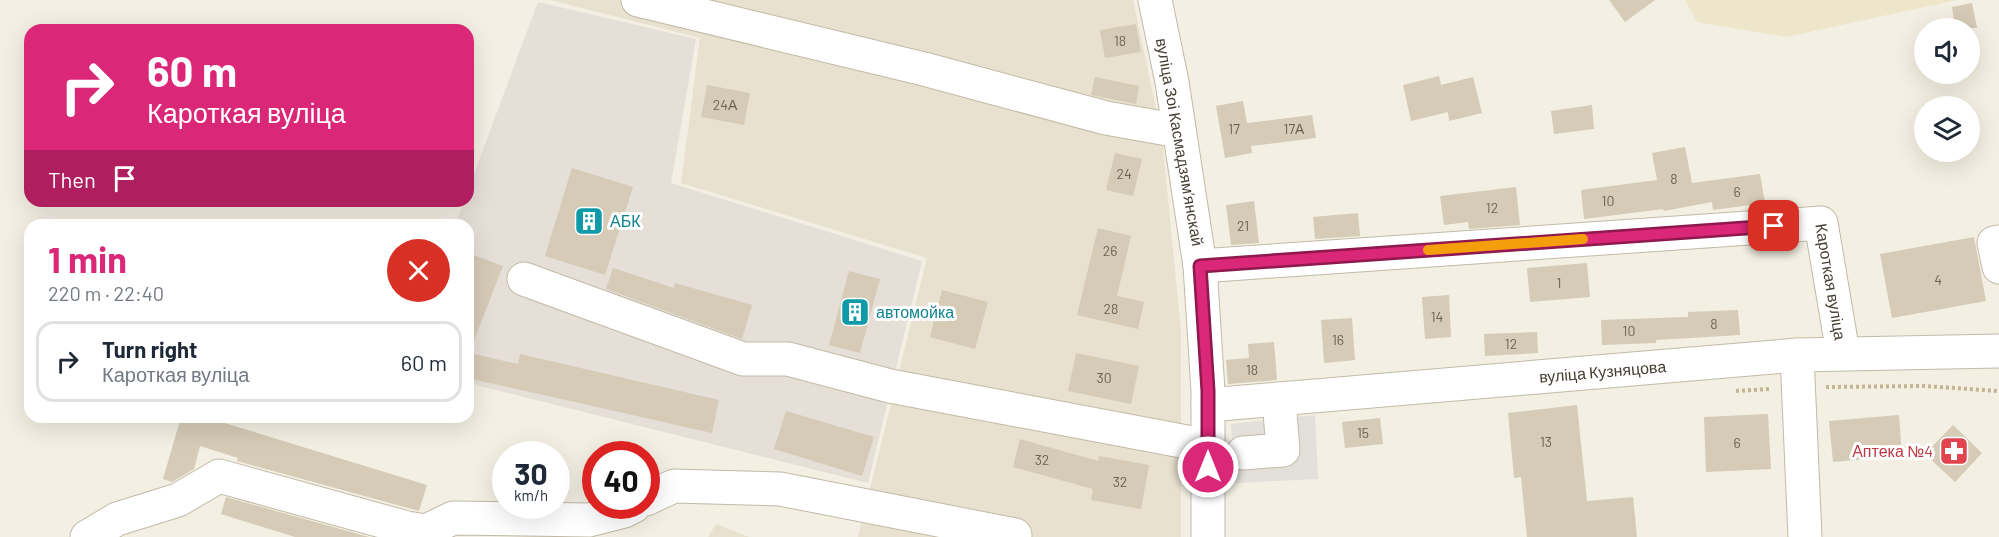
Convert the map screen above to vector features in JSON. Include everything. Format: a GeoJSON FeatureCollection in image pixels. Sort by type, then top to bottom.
{"type":"FeatureCollection","features":[{"type":"Feature","properties":{"kind":"street"},"geometry":{"type":"LineString","coordinates":[[638,0],[924,69],[1106,118],[1179,131]]}},
{"type":"Feature","properties":{"kind":"street","name":"вуліца Зоі Касмадзямʼянскай"},"geometry":{"type":"LineString","coordinates":[[1155,0],[1172,82],[1200,266],[1208,405],[1208,537]]}},
{"type":"Feature","properties":{"kind":"street","name":"Кароткая вуліца"},"geometry":{"type":"LineString","coordinates":[[1200,266],[1821,223],[1843,353]]}},
{"type":"Feature","properties":{"kind":"street"},"geometry":{"type":"LineString","coordinates":[[1999,242],[1994,243],[1999,267]]}},
{"type":"Feature","properties":{"kind":"street"},"geometry":{"type":"LineString","coordinates":[[524,279],[743,359],[788,359],[891,386],[1208,446]]}},
{"type":"Feature","properties":{"kind":"street","name":"вуліца Кузняцова"},"geometry":{"type":"LineString","coordinates":[[1208,405],[1797,355],[1999,351]]}},
{"type":"Feature","properties":{"kind":"street"},"geometry":{"type":"LineString","coordinates":[[1797,355],[1805,537]]}},
{"type":"Feature","properties":{"kind":"street"},"geometry":{"type":"LineString","coordinates":[[1243,453],[1293,449],[1279,399]]}},
{"type":"Feature","properties":{"kind":"street"},"geometry":{"type":"LineString","coordinates":[[87,537],[117,519],[178,500],[219,476],[426,531],[453,518],[593,519]]}},
{"type":"Feature","properties":{"kind":"street"},"geometry":{"type":"LineString","coordinates":[[660,492],[674,486],[780,489],[1018,536]]}},
{"type":"Feature","properties":{"kind":"shaded area"},"geometry":{"type":"Polygon","coordinates":[[[550,0],[1133,0],[1162,137],[1181,331],[1181,537],[858,537],[927,258],[681,183],[700,38],[550,0]]]}},
{"type":"Feature","properties":{"kind":"shaded area"},"geometry":{"type":"Polygon","coordinates":[[[1685,0],[1957,0],[1786,37],[1697,22],[1685,0]]]}},
{"type":"Feature","properties":{"kind":"shaded area"},"geometry":{"type":"Polygon","coordinates":[[[538,2],[696,39],[671,183],[922,261],[868,483],[474,384],[474,219],[457,219],[462,207],[474,207],[474,174],[538,2]]]}},
{"type":"Feature","properties":{"kind":"shaded area"},"geometry":{"type":"Polygon","coordinates":[[[1315,415],[1318,479],[1235,483],[1231,424],[1315,415]]]}},
{"type":"Feature","properties":{"kind":"shaded area"},"geometry":{"type":"Polygon","coordinates":[[[716,524],[749,537],[708,537],[716,524]]]}},
{"type":"Feature","properties":{"kind":"building"},"geometry":{"type":"Polygon","coordinates":[[[1609,0],[1655,0],[1625,22],[1609,0]]]}},
{"type":"Feature","properties":{"kind":"building"},"geometry":{"type":"Polygon","coordinates":[[[1972,3],[1975,18],[1954,18],[1952,7],[1972,3]]]}},
{"type":"Feature","properties":{"kind":"building"},"geometry":{"type":"Polygon","coordinates":[[[1136,24],[1141,52],[1105,58],[1100,30],[1136,24]]]}},
{"type":"Feature","properties":{"kind":"building"},"geometry":{"type":"Polygon","coordinates":[[[1439,76],[1441,85],[1473,77],[1482,113],[1449,121],[1448,112],[1411,121],[1403,85],[1439,76]]]}},
{"type":"Feature","properties":{"kind":"building"},"geometry":{"type":"Polygon","coordinates":[[[1095,77],[1139,86],[1136,104],[1091,95],[1095,77]]]}},
{"type":"Feature","properties":{"kind":"building"},"geometry":{"type":"Polygon","coordinates":[[[707,85],[750,93],[744,125],[701,117],[707,85]]]}},
{"type":"Feature","properties":{"kind":"building"},"geometry":{"type":"Polygon","coordinates":[[[1243,101],[1247,123],[1312,115],[1316,138],[1251,146],[1252,153],[1225,158],[1216,106],[1243,101]]]}},
{"type":"Feature","properties":{"kind":"building"},"geometry":{"type":"Polygon","coordinates":[[[1592,105],[1594,129],[1554,134],[1551,111],[1592,105]]]}},
{"type":"Feature","properties":{"kind":"building"},"geometry":{"type":"Polygon","coordinates":[[[1685,147],[1692,183],[1760,174],[1765,203],[1713,210],[1712,202],[1664,211],[1663,209],[1584,219],[1581,190],[1657,180],[1652,153],[1685,147]]]}},
{"type":"Feature","properties":{"kind":"building"},"geometry":{"type":"Polygon","coordinates":[[[1115,153],[1142,159],[1133,196],[1106,190],[1115,153]]]}},
{"type":"Feature","properties":{"kind":"building","name":"АБК"},"geometry":{"type":"Polygon","coordinates":[[[572,168],[633,187],[605,275],[545,256],[572,168]]]}},
{"type":"Feature","properties":{"kind":"building"},"geometry":{"type":"Polygon","coordinates":[[[1516,187],[1520,225],[1469,229],[1468,222],[1444,225],[1440,196],[1516,187]]]}},
{"type":"Feature","properties":{"kind":"building"},"geometry":{"type":"Polygon","coordinates":[[[1254,201],[1259,243],[1231,245],[1226,205],[1254,201]]]}},
{"type":"Feature","properties":{"kind":"building"},"geometry":{"type":"Polygon","coordinates":[[[1358,213],[1360,236],[1315,239],[1313,217],[1358,213]]]}},
{"type":"Feature","properties":{"kind":"building"},"geometry":{"type":"Polygon","coordinates":[[[1098,228],[1131,236],[1117,296],[1144,302],[1138,329],[1077,315],[1098,228]]]}},
{"type":"Feature","properties":{"kind":"building"},"geometry":{"type":"Polygon","coordinates":[[[1974,237],[1986,301],[1892,318],[1880,254],[1974,237]]]}},
{"type":"Feature","properties":{"kind":"building"},"geometry":{"type":"Polygon","coordinates":[[[474,255],[503,266],[474,340],[474,255]]]}},
{"type":"Feature","properties":{"kind":"building"},"geometry":{"type":"Polygon","coordinates":[[[1587,263],[1590,297],[1530,302],[1527,268],[1587,263]]]}},
{"type":"Feature","properties":{"kind":"building"},"geometry":{"type":"Polygon","coordinates":[[[613,268],[674,288],[675,283],[752,305],[742,339],[606,289],[613,268]]]}},
{"type":"Feature","properties":{"kind":"building","name":"автомойка"},"geometry":{"type":"Polygon","coordinates":[[[849,271],[880,279],[860,353],[829,345],[849,271]]]}},
{"type":"Feature","properties":{"kind":"building"},"geometry":{"type":"Polygon","coordinates":[[[942,290],[988,302],[975,349],[930,337],[942,290]]]}},
{"type":"Feature","properties":{"kind":"building"},"geometry":{"type":"Polygon","coordinates":[[[1449,295],[1451,337],[1425,339],[1422,297],[1449,295]]]}},
{"type":"Feature","properties":{"kind":"building"},"geometry":{"type":"Polygon","coordinates":[[[1738,310],[1740,335],[1656,340],[1656,343],[1602,345],[1601,320],[1688,317],[1688,312],[1738,310]]]}},
{"type":"Feature","properties":{"kind":"building"},"geometry":{"type":"Polygon","coordinates":[[[1352,318],[1355,360],[1324,363],[1321,320],[1352,318]]]}},
{"type":"Feature","properties":{"kind":"building"},"geometry":{"type":"Polygon","coordinates":[[[1537,332],[1538,353],[1485,356],[1484,334],[1537,332]]]}},
{"type":"Feature","properties":{"kind":"building"},"geometry":{"type":"Polygon","coordinates":[[[1274,342],[1277,380],[1228,384],[1226,360],[1249,358],[1248,344],[1274,342]]]}},
{"type":"Feature","properties":{"kind":"building"},"geometry":{"type":"Polygon","coordinates":[[[1076,353],[1139,366],[1131,404],[1068,391],[1076,353]]]}},
{"type":"Feature","properties":{"kind":"building"},"geometry":{"type":"Polygon","coordinates":[[[474,354],[518,364],[520,354],[719,400],[712,433],[474,379],[474,354]]]}},
{"type":"Feature","properties":{"kind":"building"},"geometry":{"type":"Polygon","coordinates":[[[1577,405],[1587,501],[1633,497],[1637,537],[1527,537],[1521,477],[1514,478],[1508,413],[1577,405]]]}},
{"type":"Feature","properties":{"kind":"building"},"geometry":{"type":"Polygon","coordinates":[[[786,411],[874,437],[862,476],[774,449],[786,411]]]}},
{"type":"Feature","properties":{"kind":"building"},"geometry":{"type":"Polygon","coordinates":[[[1768,414],[1771,469],[1706,472],[1704,417],[1768,414]]]}},
{"type":"Feature","properties":{"kind":"building"},"geometry":{"type":"Polygon","coordinates":[[[1899,415],[1902,456],[1833,462],[1829,421],[1899,415]]]}},
{"type":"Feature","properties":{"kind":"building"},"geometry":{"type":"Polygon","coordinates":[[[1380,418],[1383,444],[1345,448],[1342,422],[1380,418]]]}},
{"type":"Feature","properties":{"kind":"building"},"geometry":{"type":"Polygon","coordinates":[[[179,423],[225,423],[427,485],[419,511],[237,461],[238,458],[200,446],[194,469],[172,482],[163,479],[179,423]]]}},
{"type":"Feature","properties":{"kind":"building"},"geometry":{"type":"Polygon","coordinates":[[[1953,425],[1982,453],[1955,482],[1925,454],[1953,425]]]}},
{"type":"Feature","properties":{"kind":"building"},"geometry":{"type":"Polygon","coordinates":[[[1020,439],[1098,461],[1099,456],[1149,465],[1141,509],[1091,500],[1093,489],[1013,467],[1020,439]]]}},
{"type":"Feature","properties":{"kind":"building"},"geometry":{"type":"Polygon","coordinates":[[[226,497],[369,537],[295,537],[221,514],[226,497]]]}},
{"type":"Feature","properties":{"kind":"slow traffic"},"geometry":{"type":"LineString","coordinates":[[1428,250],[1583,239]]}},
{"type":"Feature","properties":{"kind":"place","name":"АБК"},"geometry":{"type":"Point","coordinates":[589,221]}},
{"type":"Feature","properties":{"kind":"place","name":"автомойка"},"geometry":{"type":"Point","coordinates":[855,312]}},
{"type":"Feature","properties":{"kind":"place","name":"Аптека №4"},"geometry":{"type":"Point","coordinates":[1954,451]}},
{"type":"Feature","properties":{"kind":"route"},"geometry":{"type":"LineString","coordinates":[[1208,467],[1208,391],[1200,266],[1774,226]]}}]}
